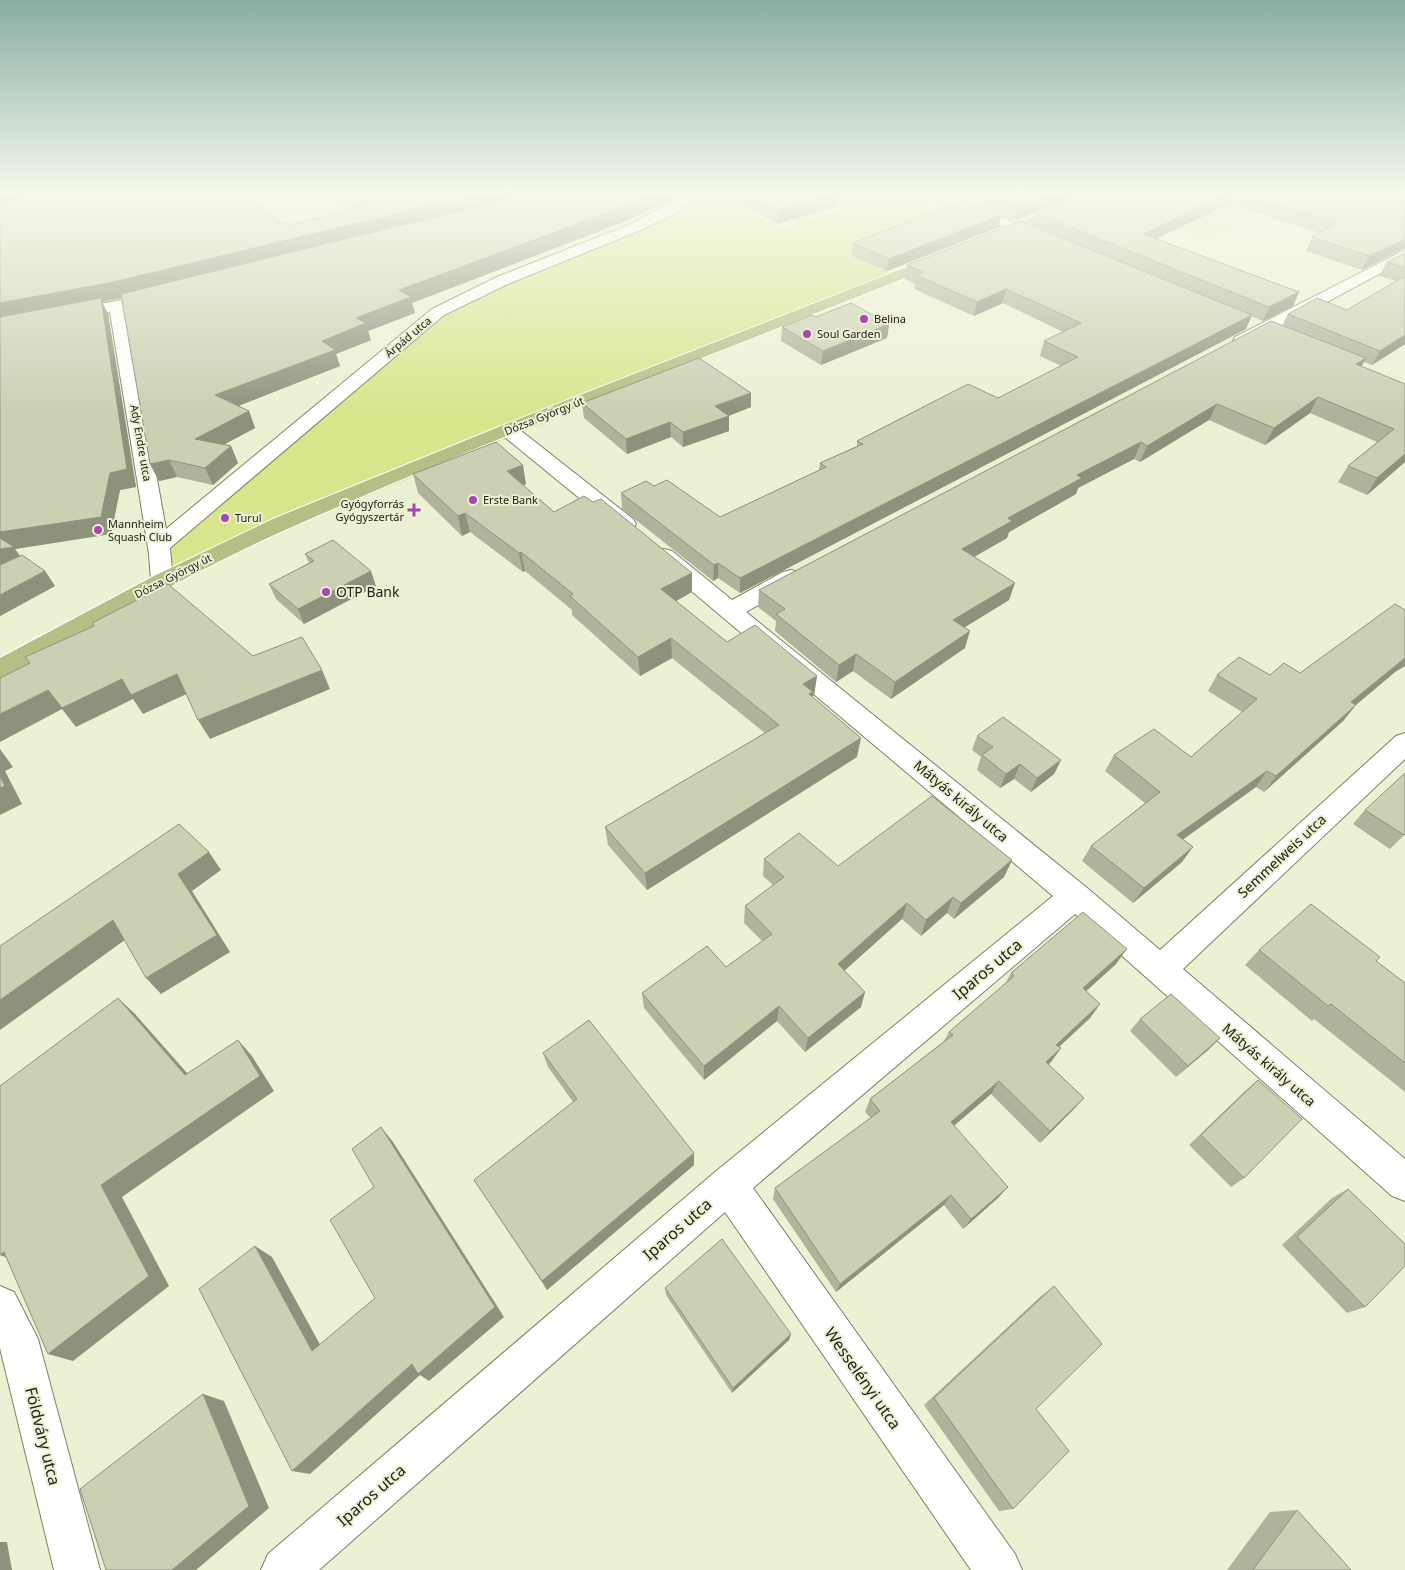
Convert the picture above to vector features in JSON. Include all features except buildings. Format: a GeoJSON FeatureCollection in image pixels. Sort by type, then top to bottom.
{"type":"FeatureCollection","features":[{"type":"Feature","properties":{"kind":"main road","name":"Dózsa György út"},"geometry":{"type":"LineString","coordinates":[[0,669],[162,581],[283,523],[508,430],[921,266]]}},
{"type":"Feature","properties":{"kind":"street","name":"Árpád utca"},"geometry":{"type":"LineString","coordinates":[[159,546],[438,312],[467,295],[538,266]]}},
{"type":"Feature","properties":{"kind":"street"},"geometry":{"type":"LineString","coordinates":[[1229,347],[1382,266]]}},
{"type":"Feature","properties":{"kind":"street"},"geometry":{"type":"LineString","coordinates":[[0,328],[117,306],[174,292]]}},
{"type":"Feature","properties":{"kind":"street","name":"Ady Endre utca"},"geometry":{"type":"LineString","coordinates":[[117,306],[159,546],[162,581]]}},
{"type":"Feature","properties":{"kind":"street","name":"Mátyás király utca"},"geometry":{"type":"LineString","coordinates":[[508,430],[731,610],[1075,896],[1405,1183]]}},
{"type":"Feature","properties":{"kind":"street"},"geometry":{"type":"LineString","coordinates":[[731,610],[808,569]]}},
{"type":"Feature","properties":{"kind":"street","name":"Semmelweis utca"},"geometry":{"type":"LineString","coordinates":[[1160,970],[1405,743]]}},
{"type":"Feature","properties":{"kind":"street","name":"Iparos utca"},"geometry":{"type":"LineString","coordinates":[[284,1570],[728,1185],[1075,896]]}},
{"type":"Feature","properties":{"kind":"street","name":"Wesselényi utca"},"geometry":{"type":"LineString","coordinates":[[728,1185],[999,1570]]}},
{"type":"Feature","properties":{"kind":"street","name":"Földváry utca"},"geometry":{"type":"LineString","coordinates":[[0,1306],[18,1339],[77,1570]]}},
{"type":"Feature","properties":{"kind":"green space"},"geometry":{"type":"Polygon","coordinates":[[[544,266],[876,266],[898,276],[162,581],[160,554],[438,312],[544,266]]]}},
{"type":"Feature","properties":{"kind":"place","name":"Belina"},"geometry":{"type":"Point","coordinates":[864,319]}},
{"type":"Feature","properties":{"kind":"place","name":"Soul Garden"},"geometry":{"type":"Point","coordinates":[807,334]}},
{"type":"Feature","properties":{"kind":"place","name":"Erste Bank"},"geometry":{"type":"Point","coordinates":[473,500]}},
{"type":"Feature","properties":{"kind":"place","name":"Gyógyforrás Gyógyszertár"},"geometry":{"type":"Point","coordinates":[414,510]}},
{"type":"Feature","properties":{"kind":"place","name":"Turul"},"geometry":{"type":"Point","coordinates":[225,518]}},
{"type":"Feature","properties":{"kind":"place","name":"Mannheim Squash Club"},"geometry":{"type":"Point","coordinates":[98,530]}},
{"type":"Feature","properties":{"kind":"place","name":"OTP Bank"},"geometry":{"type":"Point","coordinates":[326,592]}}]}
